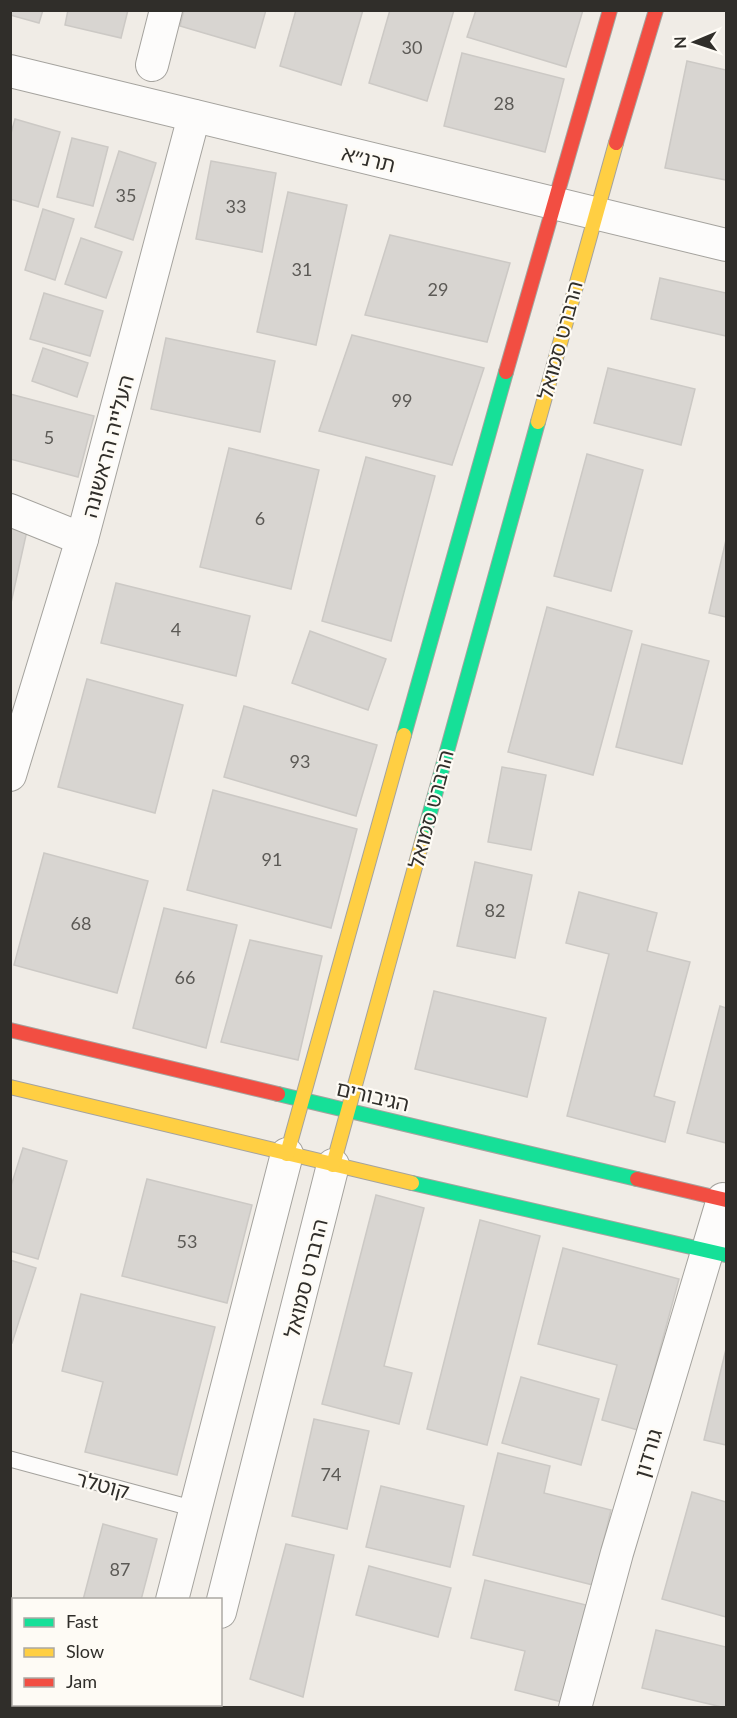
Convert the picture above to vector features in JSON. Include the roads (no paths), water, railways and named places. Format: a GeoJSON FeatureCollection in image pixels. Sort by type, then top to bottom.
{"type":"FeatureCollection","features":[{"type":"Feature","properties":{"kind":"street"},"geometry":{"type":"LineString","coordinates":[[152,65],[166,10]]}},
{"type":"Feature","properties":{"kind":"street","name":"הרברט סמואל"},"geometry":{"type":"LineString","coordinates":[[172,1598],[302,1100],[553,203],[610,10]]}},
{"type":"Feature","properties":{"kind":"street","name":"הרברט סמואל"},"geometry":{"type":"LineString","coordinates":[[222,1604],[347,1111],[595,213],[656,10]]}},
{"type":"Feature","properties":{"kind":"street","name":"תרנ״א"},"geometry":{"type":"LineString","coordinates":[[10,71],[726,245]]}},
{"type":"Feature","properties":{"kind":"street","name":"העלייה הראשונה"},"geometry":{"type":"LineString","coordinates":[[10,775],[82,539],[194,116]]}},
{"type":"Feature","properties":{"kind":"street"},"geometry":{"type":"LineString","coordinates":[[10,510],[82,539]]}},
{"type":"Feature","properties":{"kind":"street","name":"הגיבורים"},"geometry":{"type":"LineString","coordinates":[[10,1030],[725,1199]]}},
{"type":"Feature","properties":{"kind":"street"},"geometry":{"type":"LineString","coordinates":[[10,1087],[333,1165],[717,1253]]}},
{"type":"Feature","properties":{"kind":"street","name":"גורדון"},"geometry":{"type":"LineString","coordinates":[[575,1707],[617,1553],[717,1253],[725,1199]]}},
{"type":"Feature","properties":{"kind":"lane","name":"קוטלר"},"geometry":{"type":"LineString","coordinates":[[10,1458],[195,1509]]}}]}
